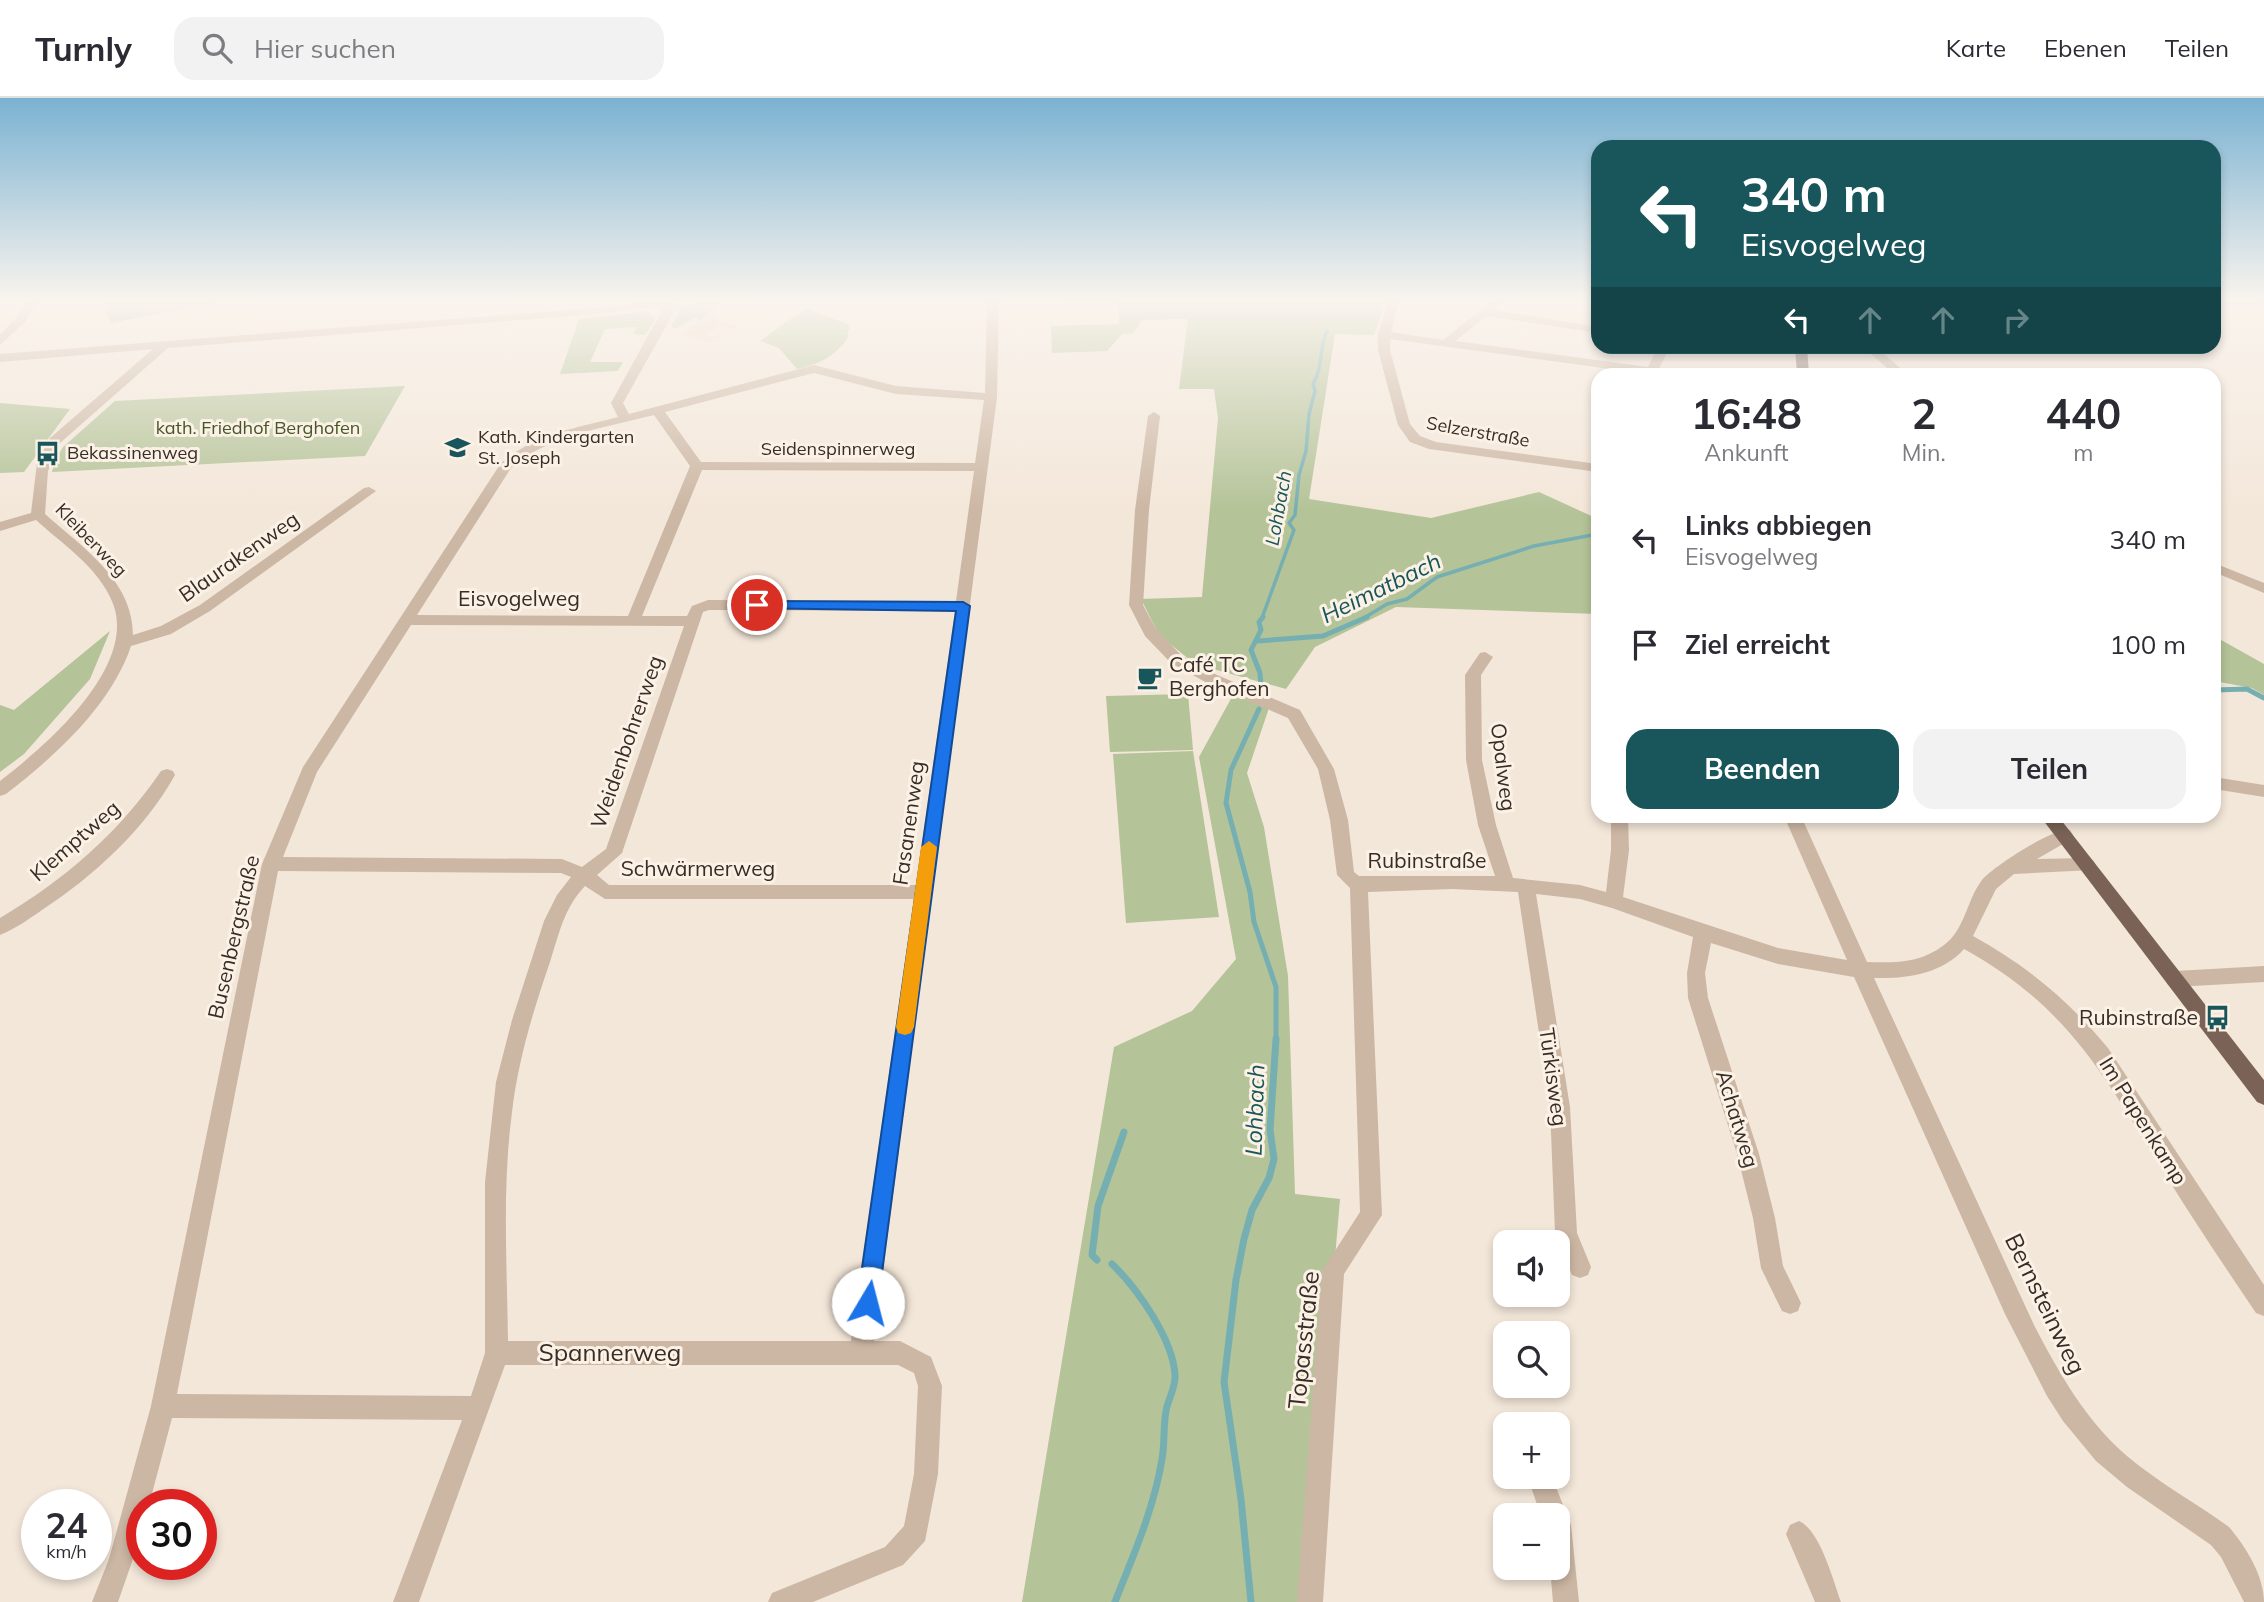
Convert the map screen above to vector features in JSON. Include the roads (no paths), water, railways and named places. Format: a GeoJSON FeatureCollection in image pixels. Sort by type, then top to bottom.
{"type":"FeatureCollection","features":[{"type":"Feature","properties":{"kind":"main road"},"geometry":{"type":"LineString","coordinates":[[2055,823],[2264,1096]]}},
{"type":"Feature","properties":{"kind":"street","name":"Kleiberweg"},"geometry":{"type":"LineString","coordinates":[[78,417],[82,409],[122,370]]}},
{"type":"Feature","properties":{"kind":"street","name":"Kleiberweg"},"geometry":{"type":"LineString","coordinates":[[125,643],[125,615],[118,597],[106,579],[38,515],[42,469],[54,442],[78,417],[93,408],[136,370]]}},
{"type":"Feature","properties":{"kind":"street"},"geometry":{"type":"LineString","coordinates":[[625,419],[617,402],[635,370]]}},
{"type":"Feature","properties":{"kind":"street","name":"Busenbergstraße"},"geometry":{"type":"LineString","coordinates":[[105,1602],[122,1559],[163,1406],[271,864],[309,771],[498,477],[514,457],[539,443],[809,370]]}},
{"type":"Feature","properties":{"kind":"street","name":"Busenbergstraße"},"geometry":{"type":"LineString","coordinates":[[818,370],[895,390],[991,397]]}},
{"type":"Feature","properties":{"kind":"street","name":"Fasanenweg"},"geometry":{"type":"LineString","coordinates":[[861,1353],[991,397],[992,370]]}},
{"type":"Feature","properties":{"kind":"street","name":"Selzerstraße"},"geometry":{"type":"LineString","coordinates":[[1389,370],[1402,420],[1406,430],[1415,439],[1434,446],[1591,467]]}},
{"type":"Feature","properties":{"kind":"street"},"geometry":{"type":"LineString","coordinates":[[657,410],[697,466],[633,621],[693,621],[697,609],[708,605],[963,606]]}},
{"type":"Feature","properties":{"kind":"street","name":"Rubinstraße"},"geometry":{"type":"LineString","coordinates":[[1154,416],[1142,510],[1136,605],[1150,632],[1176,659],[1212,679],[1294,715],[1326,769],[1339,820],[1346,875],[1359,884],[1516,884],[1580,892],[1779,956],[1860,970],[1912,969],[1941,958],[1962,939],[1985,889],[2010,867],[2064,835]]}},
{"type":"Feature","properties":{"kind":"street","name":"Seidenspinnerweg"},"geometry":{"type":"LineString","coordinates":[[697,466],[980,467]]}},
{"type":"Feature","properties":{"kind":"street","name":"Blaurakenweg"},"geometry":{"type":"LineString","coordinates":[[125,643],[166,630],[205,608],[369,491]]}},
{"type":"Feature","properties":{"kind":"street"},"geometry":{"type":"LineString","coordinates":[[0,527],[38,515]]}},
{"type":"Feature","properties":{"kind":"street"},"geometry":{"type":"LineString","coordinates":[[2221,570],[2264,588]]}},
{"type":"Feature","properties":{"kind":"street","name":"Eisvogelweg"},"geometry":{"type":"LineString","coordinates":[[406,620],[633,621]]}},
{"type":"Feature","properties":{"kind":"street","name":"Weidenbohrerweg"},"geometry":{"type":"LineString","coordinates":[[497,1353],[497,1198],[506,1084],[532,986],[562,901],[584,875],[613,853],[693,621]]}},
{"type":"Feature","properties":{"kind":"street"},"geometry":{"type":"LineString","coordinates":[[0,790],[39,760],[62,736],[102,687],[125,643]]}},
{"type":"Feature","properties":{"kind":"street","name":"Opalweg"},"geometry":{"type":"LineString","coordinates":[[1485,657],[1473,675],[1474,760],[1488,825],[1516,884]]}},
{"type":"Feature","properties":{"kind":"street","name":"Klemptweg"},"geometry":{"type":"LineString","coordinates":[[0,927],[41,901],[100,854],[130,826],[155,796],[167,775]]}},
{"type":"Feature","properties":{"kind":"street"},"geometry":{"type":"LineString","coordinates":[[2221,784],[2264,791]]}},
{"type":"Feature","properties":{"kind":"street"},"geometry":{"type":"LineString","coordinates":[[1614,901],[1620,823]]}},
{"type":"Feature","properties":{"kind":"street","name":"Bernsteinweg"},"geometry":{"type":"LineString","coordinates":[[1796,823],[1860,970],[2029,1338],[2057,1390],[2092,1439],[2110,1458],[2141,1484],[2220,1536],[2230,1548],[2258,1602]]}},
{"type":"Feature","properties":{"kind":"street","name":"Schwärmerweg"},"geometry":{"type":"LineString","coordinates":[[271,864],[562,866],[584,875],[605,892],[923,892]]}},
{"type":"Feature","properties":{"kind":"street"},"geometry":{"type":"LineString","coordinates":[[2010,867],[2087,865]]}},
{"type":"Feature","properties":{"kind":"street","name":"Topasstraße"},"geometry":{"type":"LineString","coordinates":[[1310,1602],[1333,1271],[1371,1215],[1359,884]]}},
{"type":"Feature","properties":{"kind":"street","name":"Türkisweg"},"geometry":{"type":"LineString","coordinates":[[1516,884],[1560,1107],[1566,1233],[1580,1267]]}},
{"type":"Feature","properties":{"kind":"street","name":"Achatweg"},"geometry":{"type":"LineString","coordinates":[[1703,933],[1696,973],[1698,998],[1748,1154],[1764,1218],[1772,1268],[1790,1303]]}},
{"type":"Feature","properties":{"kind":"street","name":"Im Papenkamp"},"geometry":{"type":"LineString","coordinates":[[1962,939],[2026,977],[2059,1004],[2082,1029],[2264,1305]]}},
{"type":"Feature","properties":{"kind":"street"},"geometry":{"type":"LineString","coordinates":[[2175,979],[2264,974]]}},
{"type":"Feature","properties":{"kind":"street"},"geometry":{"type":"LineString","coordinates":[[406,1602],[497,1353]]}},
{"type":"Feature","properties":{"kind":"street","name":"Spannerweg"},"geometry":{"type":"LineString","coordinates":[[497,1353],[900,1353],[923,1365],[930,1386],[926,1474],[916,1532],[894,1556],[781,1602]]}},
{"type":"Feature","properties":{"kind":"street"},"geometry":{"type":"LineString","coordinates":[[163,1406],[479,1408]]}},
{"type":"Feature","properties":{"kind":"street"},"geometry":{"type":"LineString","coordinates":[[1799,1534],[1828,1602]]}},
{"type":"Feature","properties":{"kind":"street"},"geometry":{"type":"LineString","coordinates":[[1564,1580],[1566,1602]]}},
{"type":"Feature","properties":{"kind":"waterway","name":"Lohbach"},"geometry":{"type":"LineString","coordinates":[[1262,618],[1294,530],[1289,523],[1295,515],[1299,475],[1306,451],[1309,414],[1315,391],[1313,384],[1318,370]]}},
{"type":"Feature","properties":{"kind":"waterway","name":"Heimatbach"},"geometry":{"type":"LineString","coordinates":[[1364,618],[1387,604],[1407,599],[1437,577],[1534,546],[1591,535]]}},
{"type":"Feature","properties":{"kind":"waterway","name":"Lohbach"},"geometry":{"type":"LineString","coordinates":[[1261,686],[1260,673],[1251,650],[1261,630],[1259,622],[1263,617]]}},
{"type":"Feature","properties":{"kind":"waterway","name":"Heimatbach"},"geometry":{"type":"LineString","coordinates":[[1258,641],[1323,636],[1367,617]]}},
{"type":"Feature","properties":{"kind":"waterway","name":"Heimatbach"},"geometry":{"type":"LineString","coordinates":[[2221,690],[2247,689],[2264,698]]}},
{"type":"Feature","properties":{"kind":"waterway","name":"Lohbach"},"geometry":{"type":"LineString","coordinates":[[1259,709],[1231,770],[1226,803],[1250,892],[1254,922],[1276,987],[1276,1039]]}},
{"type":"Feature","properties":{"kind":"waterway","name":"Lohbach"},"geometry":{"type":"LineString","coordinates":[[1251,1602],[1241,1499],[1224,1382],[1236,1280],[1244,1239],[1252,1210],[1269,1178],[1274,1159],[1270,1130],[1276,1039]]}},
{"type":"Feature","properties":{"kind":"waterway"},"geometry":{"type":"LineString","coordinates":[[1097,1260],[1092,1255],[1098,1206],[1124,1132]]}},
{"type":"Feature","properties":{"kind":"waterway"},"geometry":{"type":"LineString","coordinates":[[1112,1264],[1132,1286],[1161,1330],[1173,1361],[1175,1375],[1166,1411],[1163,1453],[1154,1496],[1115,1602]]}},
{"type":"Feature","properties":{"kind":"place","name":"Kath. Kindergarten St. Joseph"},"geometry":{"type":"Point","coordinates":[458,447]}},
{"type":"Feature","properties":{"kind":"place","name":"Bekassinenweg"},"geometry":{"type":"Point","coordinates":[47,453]}},
{"type":"Feature","properties":{"kind":"place","name":"Café TC Berghofen"},"geometry":{"type":"Point","coordinates":[1149,677]}},
{"type":"Feature","properties":{"kind":"place","name":"Rubinstraße"},"geometry":{"type":"Point","coordinates":[2218,1018]}},
{"type":"Feature","properties":{"kind":"park label","name":"kath. Friedhof Berghofen"},"geometry":{"type":"Point","coordinates":[258,428]}}]}
